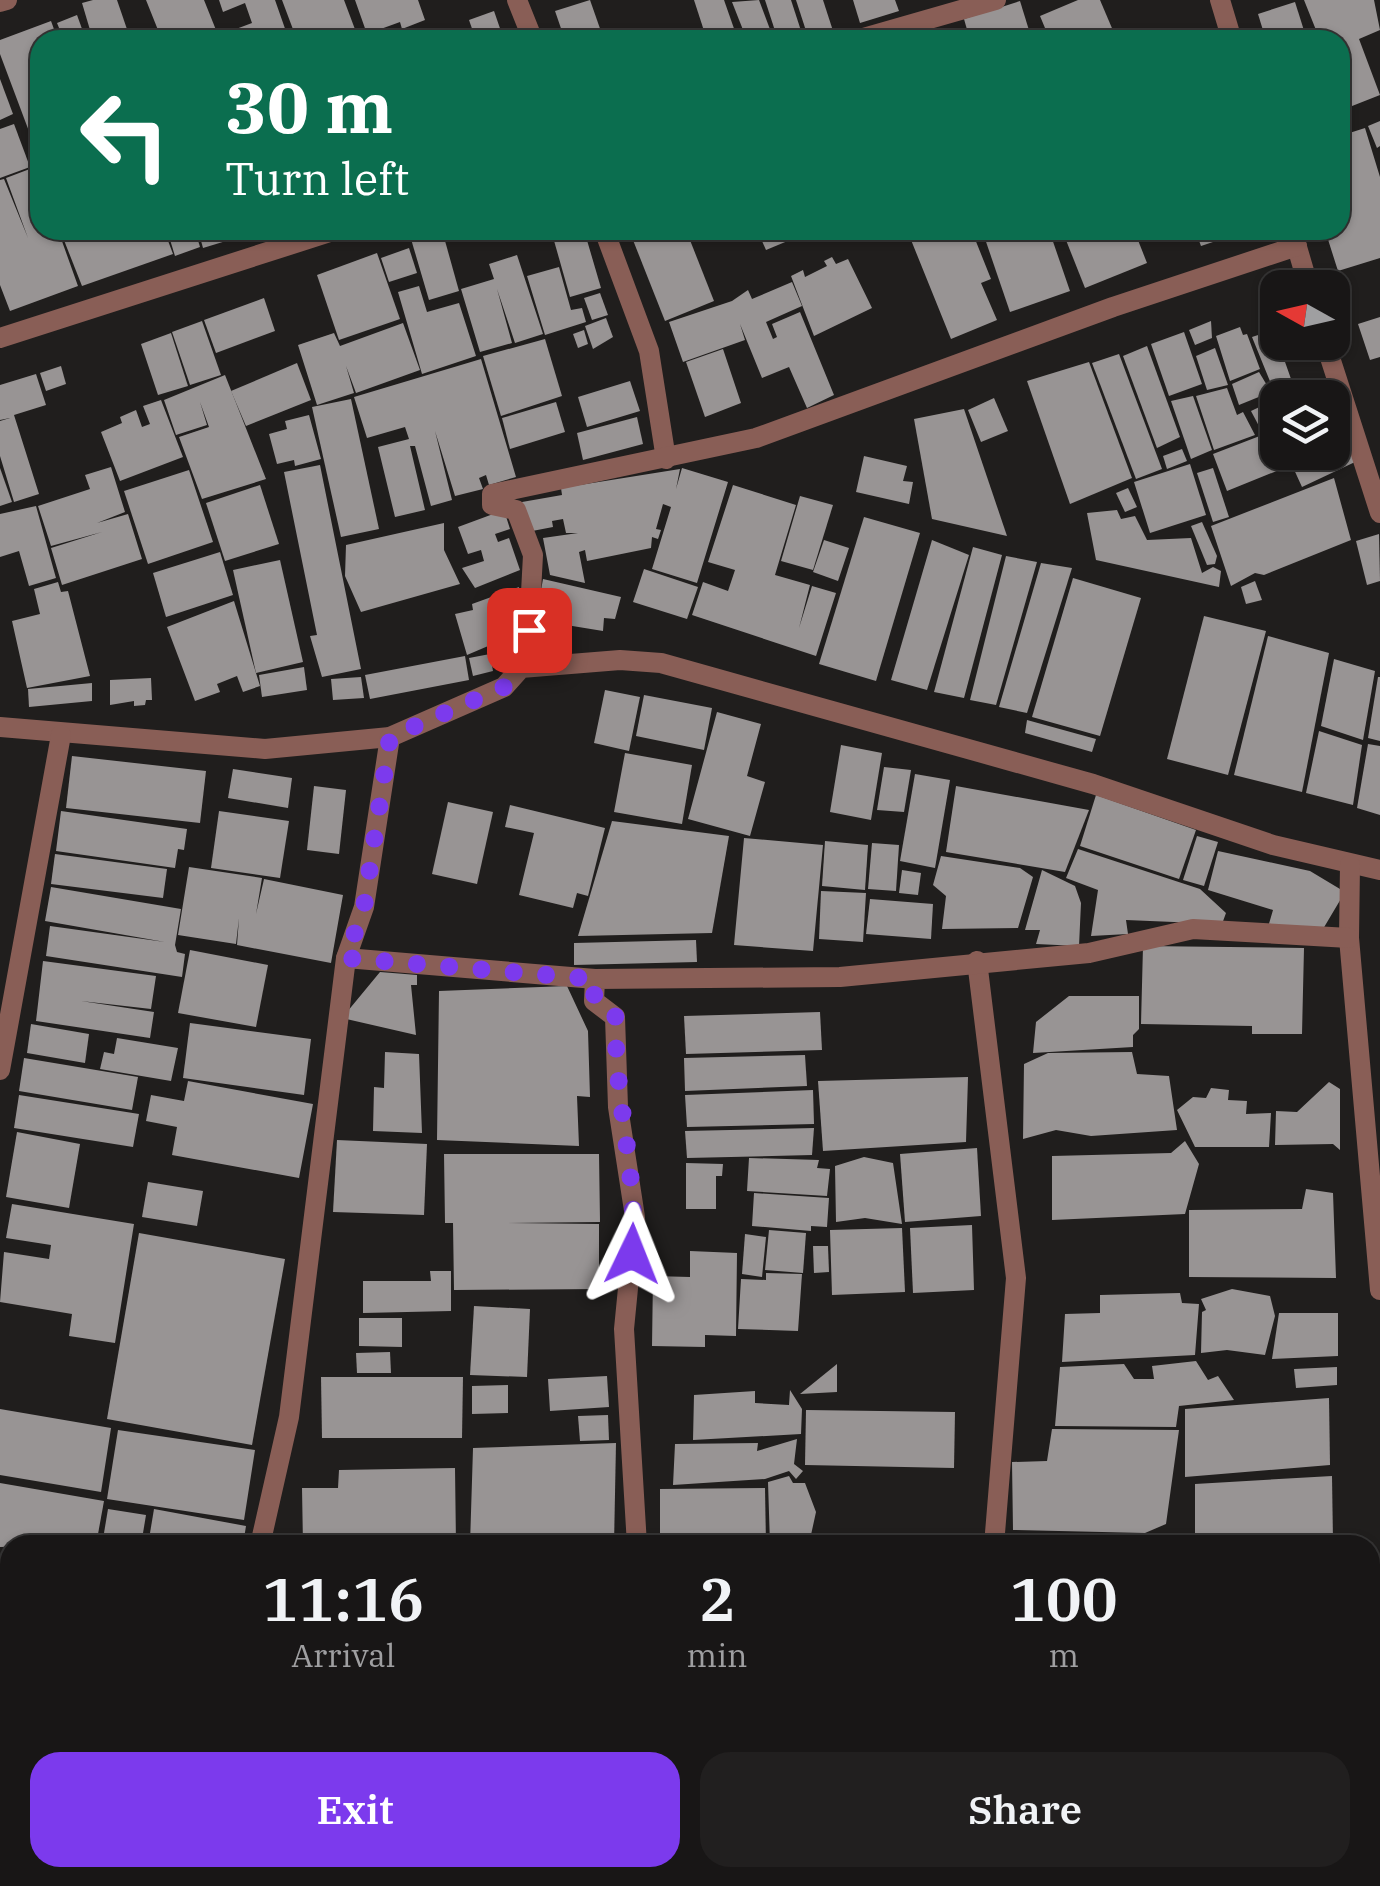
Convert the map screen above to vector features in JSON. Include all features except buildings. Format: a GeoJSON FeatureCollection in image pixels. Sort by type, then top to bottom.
{"type":"FeatureCollection","features":[{"type":"Feature","properties":{"kind":"street"},"geometry":{"type":"LineString","coordinates":[[517,0],[530,30]]}},
{"type":"Feature","properties":{"kind":"street"},"geometry":{"type":"LineString","coordinates":[[891,30],[996,0]]}},
{"type":"Feature","properties":{"kind":"street"},"geometry":{"type":"LineString","coordinates":[[1220,0],[1229,30]]}},
{"type":"Feature","properties":{"kind":"street"},"geometry":{"type":"LineString","coordinates":[[0,338],[305,240]]}},
{"type":"Feature","properties":{"kind":"street"},"geometry":{"type":"LineString","coordinates":[[608,240],[649,350],[666,459]]}},
{"type":"Feature","properties":{"kind":"street"},"geometry":{"type":"LineString","coordinates":[[0,728],[265,749],[390,737],[504,687],[521,668],[529,630],[532,555],[516,510],[492,506],[489,497],[756,438],[1289,240]]}},
{"type":"Feature","properties":{"kind":"street"},"geometry":{"type":"LineString","coordinates":[[1295,240],[1304,270]]}},
{"type":"Feature","properties":{"kind":"street"},"geometry":{"type":"LineString","coordinates":[[1331,360],[1380,514]]}},
{"type":"Feature","properties":{"kind":"street"},"geometry":{"type":"LineString","coordinates":[[521,668],[620,660],[661,664],[1093,784],[1272,845],[1380,870]]}},
{"type":"Feature","properties":{"kind":"street"},"geometry":{"type":"LineString","coordinates":[[0,1070],[60,735]]}},
{"type":"Feature","properties":{"kind":"street"},"geometry":{"type":"LineString","coordinates":[[262,1535],[290,1417],[346,958],[364,907],[390,737]]}},
{"type":"Feature","properties":{"kind":"street"},"geometry":{"type":"LineString","coordinates":[[1350,866],[1350,938],[1362,1110],[1379,1236],[1380,1290]]}},
{"type":"Feature","properties":{"kind":"street"},"geometry":{"type":"LineString","coordinates":[[346,958],[595,979],[840,977],[1089,952],[1192,928],[1350,938]]}},
{"type":"Feature","properties":{"kind":"street"},"geometry":{"type":"LineString","coordinates":[[977,961],[1016,1278],[995,1535]]}},
{"type":"Feature","properties":{"kind":"street"},"geometry":{"type":"LineString","coordinates":[[595,979],[594,1000],[616,1017],[618,1107],[635,1216],[624,1328],[636,1535]]}},
{"type":"Feature","properties":{"kind":"street"},"geometry":{"type":"LineString","coordinates":[[1380,1638],[1380,1796]]}},
{"type":"Feature","properties":{"kind":"route"},"geometry":{"type":"LineString","coordinates":[[529,630],[521,668],[504,687],[390,737],[364,907],[346,958],[595,979],[594,1000],[616,1017],[618,1107],[635,1216],[632,1254]]}}]}
